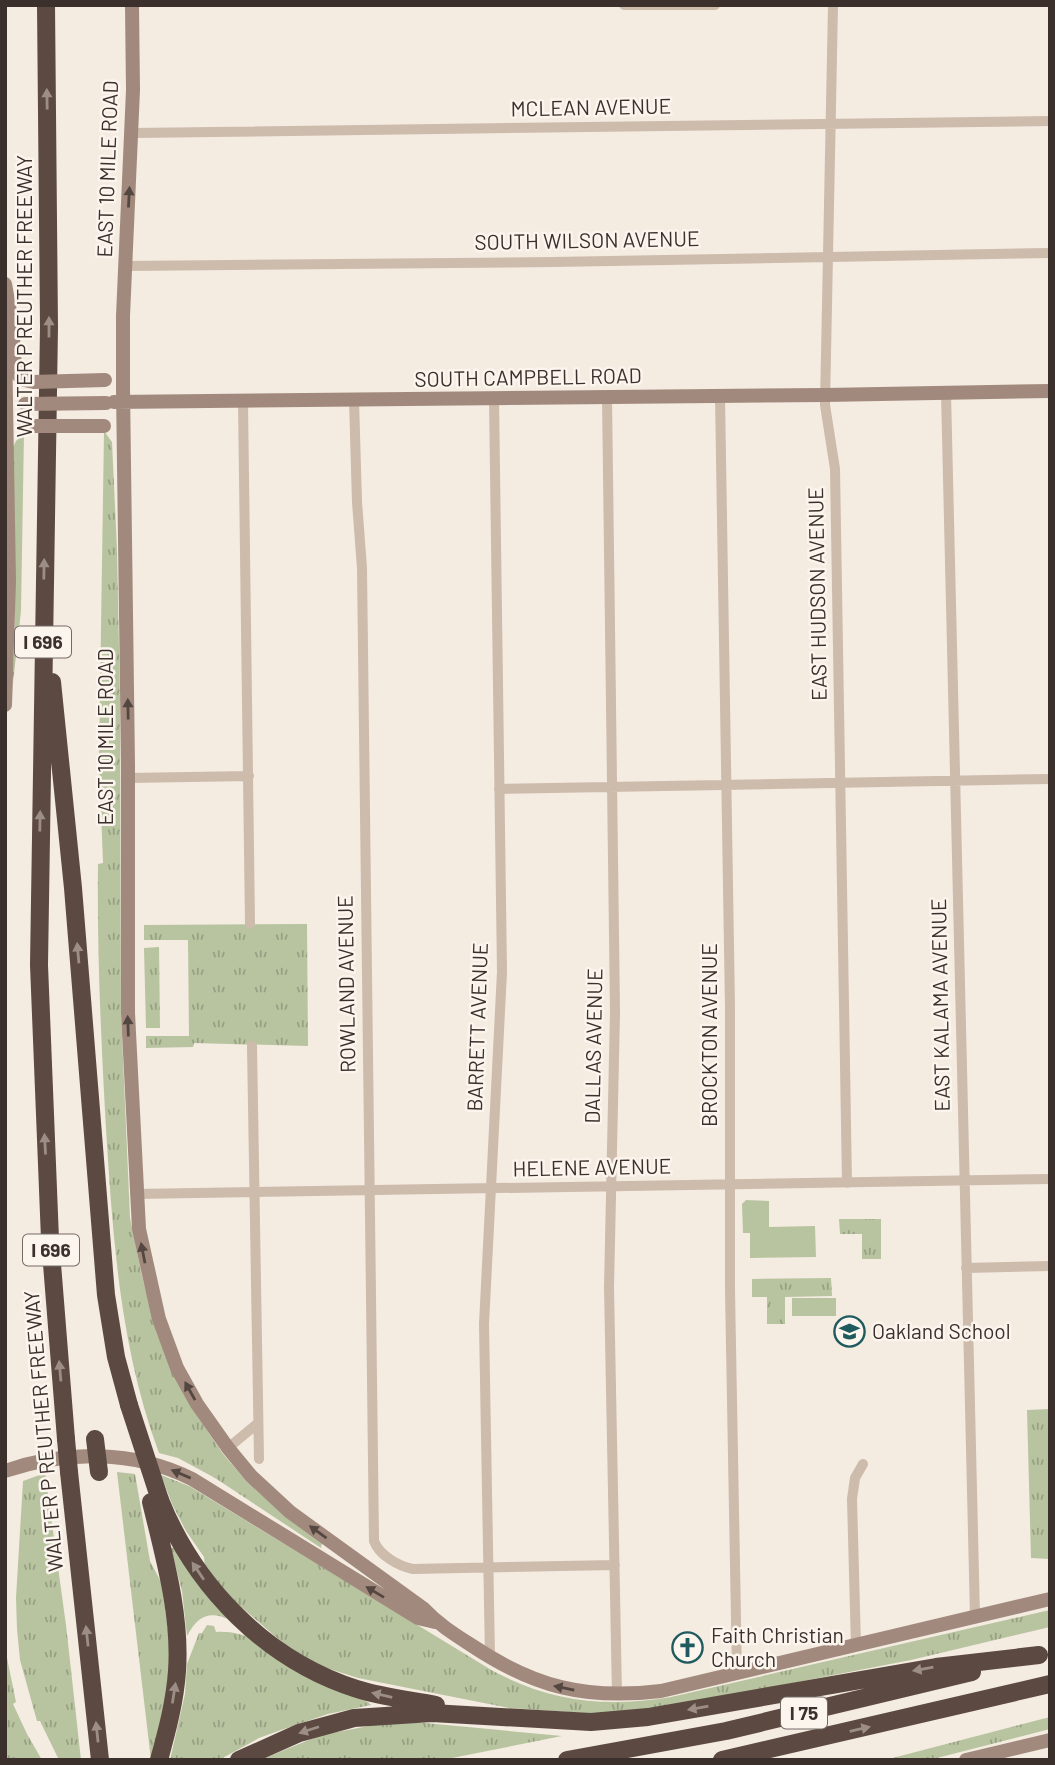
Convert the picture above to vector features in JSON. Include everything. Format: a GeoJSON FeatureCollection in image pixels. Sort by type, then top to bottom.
{"type":"FeatureCollection","features":[{"type":"Feature","properties":{"kind":"highway","name":"WALTER P REUTHER FREEWAY"},"geometry":{"type":"LineString","coordinates":[[46,5],[49,327],[38,965],[50,1239],[69,1472],[100,1760]]}},
{"type":"Feature","properties":{"kind":"highway"},"geometry":{"type":"LineString","coordinates":[[43,598],[73,888],[106,1295],[117,1357],[155,1501],[177,1646],[176,1689],[159,1760]]}},
{"type":"Feature","properties":{"kind":"highway"},"geometry":{"type":"LineString","coordinates":[[95,1439],[99,1472]]}},
{"type":"Feature","properties":{"kind":"highway"},"geometry":{"type":"LineString","coordinates":[[155,1501],[208,1585],[254,1632],[281,1651],[322,1675],[358,1689],[498,1717]]}},
{"type":"Feature","properties":{"kind":"highway"},"geometry":{"type":"LineString","coordinates":[[239,1760],[299,1733],[354,1717],[423,1713],[591,1722],[648,1717],[936,1667],[1044,1654]]}},
{"type":"Feature","properties":{"kind":"highway","name":"I 75"},"geometry":{"type":"LineString","coordinates":[[567,1760],[739,1729],[1044,1654]]}},
{"type":"Feature","properties":{"kind":"highway","name":"I 75"},"geometry":{"type":"LineString","coordinates":[[722,1760],[1050,1684]]}},
{"type":"Feature","properties":{"kind":"main road","name":"EAST 10 MILE ROAD"},"geometry":{"type":"LineString","coordinates":[[132,5],[132,133],[125,265],[123,402],[129,778],[128,1013],[138,1228],[146,1270],[177,1367],[197,1404],[228,1448],[251,1476],[290,1512],[424,1609],[436,1622]]}},
{"type":"Feature","properties":{"kind":"main road"},"geometry":{"type":"LineString","coordinates":[[5,284],[12,323],[15,369],[24,380],[105,380],[123,361]]}},
{"type":"Feature","properties":{"kind":"main road"},"geometry":{"type":"LineString","coordinates":[[5,341],[8,445],[5,705]]}},
{"type":"Feature","properties":{"kind":"main road","name":"SOUTH CAMPBELL ROAD"},"geometry":{"type":"LineString","coordinates":[[6,404],[1050,391]]}},
{"type":"Feature","properties":{"kind":"main road"},"geometry":{"type":"LineString","coordinates":[[8,445],[13,433],[24,426],[104,426],[111,431],[116,442],[126,545]]}},
{"type":"Feature","properties":{"kind":"main road"},"geometry":{"type":"LineString","coordinates":[[5,1471],[44,1460],[100,1456],[130,1459],[174,1471],[203,1486],[418,1618],[436,1622],[490,1658],[536,1681],[564,1689],[617,1695],[661,1691],[1050,1599]]}},
{"type":"Feature","properties":{"kind":"main road"},"geometry":{"type":"LineString","coordinates":[[976,1759],[1050,1740]]}},
{"type":"Feature","properties":{"kind":"street"},"geometry":{"type":"LineString","coordinates":[[624,5],[715,5]]}},
{"type":"Feature","properties":{"kind":"street","name":"EAST HUDSON AVENUE"},"geometry":{"type":"LineString","coordinates":[[833,5],[825,395],[835,469],[847,1183]]}},
{"type":"Feature","properties":{"kind":"street","name":"MCLEAN AVENUE"},"geometry":{"type":"LineString","coordinates":[[132,133],[1050,121]]}},
{"type":"Feature","properties":{"kind":"street","name":"SOUTH WILSON AVENUE"},"geometry":{"type":"LineString","coordinates":[[125,265],[554,262],[1050,253]]}},
{"type":"Feature","properties":{"kind":"street","name":"EAST KALAMA AVENUE"},"geometry":{"type":"LineString","coordinates":[[946,393],[975,1617]]}},
{"type":"Feature","properties":{"kind":"street","name":"BROCKTON AVENUE"},"geometry":{"type":"LineString","coordinates":[[720,396],[737,1674]]}},
{"type":"Feature","properties":{"kind":"street","name":"DALLAS AVENUE"},"geometry":{"type":"LineString","coordinates":[[607,397],[615,1012],[609,1287],[617,1695]]}},
{"type":"Feature","properties":{"kind":"street","name":"BARRETT AVENUE"},"geometry":{"type":"LineString","coordinates":[[490,1658],[484,1324],[502,972],[494,398]]}},
{"type":"Feature","properties":{"kind":"street","name":"ROWLAND AVENUE"},"geometry":{"type":"LineString","coordinates":[[354,400],[362,568],[374,1541],[382,1553],[413,1569],[489,1567]]}},
{"type":"Feature","properties":{"kind":"street"},"geometry":{"type":"LineString","coordinates":[[243,402],[250,923]]}},
{"type":"Feature","properties":{"kind":"street"},"geometry":{"type":"LineString","coordinates":[[129,778],[249,776]]}},
{"type":"Feature","properties":{"kind":"street"},"geometry":{"type":"LineString","coordinates":[[499,789],[1050,779]]}},
{"type":"Feature","properties":{"kind":"street"},"geometry":{"type":"LineString","coordinates":[[252,1046],[259,1459]]}},
{"type":"Feature","properties":{"kind":"street","name":"HELENE AVENUE"},"geometry":{"type":"LineString","coordinates":[[135,1194],[1050,1179]]}},
{"type":"Feature","properties":{"kind":"street"},"geometry":{"type":"LineString","coordinates":[[966,1268],[1050,1266]]}},
{"type":"Feature","properties":{"kind":"street"},"geometry":{"type":"LineString","coordinates":[[228,1448],[258,1423]]}},
{"type":"Feature","properties":{"kind":"street"},"geometry":{"type":"LineString","coordinates":[[856,1646],[852,1499],[855,1478],[863,1464]]}},
{"type":"Feature","properties":{"kind":"street"},"geometry":{"type":"LineString","coordinates":[[489,1567],[615,1565]]}},
{"type":"Feature","properties":{"kind":"green space"},"geometry":{"type":"Polygon","coordinates":[[[104,431],[112,442],[117,549],[121,1012],[130,1218],[157,1334],[196,1414],[223,1454],[247,1482],[287,1518],[322,1543],[321,1548],[215,1478],[178,1458],[159,1453],[135,1374],[127,1333],[112,1211],[99,964],[98,864],[103,863],[99,759],[104,431]]]}},
{"type":"Feature","properties":{"kind":"green space"},"geometry":{"type":"Polygon","coordinates":[[[24,433],[21,611],[12,692],[15,613],[13,447],[24,433]]]}},
{"type":"Feature","properties":{"kind":"green space"},"geometry":{"type":"Polygon","coordinates":[[[307,924],[308,1046],[194,1043],[193,1047],[146,1048],[146,1036],[189,1036],[188,940],[144,940],[144,925],[307,924]]]}},
{"type":"Feature","properties":{"kind":"green space"},"geometry":{"type":"Polygon","coordinates":[[[159,947],[160,1028],[146,1028],[144,948],[159,947]]]}},
{"type":"Feature","properties":{"kind":"green space"},"geometry":{"type":"Polygon","coordinates":[[[746,1200],[769,1201],[769,1227],[815,1226],[816,1257],[750,1258],[750,1233],[743,1233],[742,1204],[746,1200]]]}},
{"type":"Feature","properties":{"kind":"green space"},"geometry":{"type":"Polygon","coordinates":[[[839,1219],[881,1219],[881,1259],[862,1259],[862,1234],[840,1234],[839,1219]]]}},
{"type":"Feature","properties":{"kind":"green space"},"geometry":{"type":"Polygon","coordinates":[[[831,1278],[832,1296],[785,1297],[785,1324],[767,1324],[767,1297],[752,1297],[752,1279],[831,1278]]]}},
{"type":"Feature","properties":{"kind":"green space"},"geometry":{"type":"Polygon","coordinates":[[[792,1298],[836,1298],[836,1316],[792,1316],[792,1298]]]}},
{"type":"Feature","properties":{"kind":"green space"},"geometry":{"type":"Polygon","coordinates":[[[1050,1409],[1050,1559],[1031,1558],[1027,1410],[1050,1409]]]}},
{"type":"Feature","properties":{"kind":"green space"},"geometry":{"type":"Polygon","coordinates":[[[117,1472],[135,1474],[150,1561],[162,1584],[170,1646],[163,1718],[151,1760],[117,1472]]]}},
{"type":"Feature","properties":{"kind":"green space"},"geometry":{"type":"Polygon","coordinates":[[[45,1473],[81,1760],[59,1760],[40,1721],[37,1721],[20,1660],[16,1598],[23,1481],[45,1473]]]}},
{"type":"Feature","properties":{"kind":"green space"},"geometry":{"type":"Polygon","coordinates":[[[161,1475],[189,1486],[493,1671],[537,1690],[580,1700],[624,1702],[671,1697],[1050,1610],[1050,1627],[911,1660],[674,1706],[598,1714],[509,1708],[358,1678],[317,1665],[284,1644],[225,1593],[205,1566],[204,1557],[186,1531],[161,1475]]]}},
{"type":"Feature","properties":{"kind":"green space"},"geometry":{"type":"Polygon","coordinates":[[[175,1546],[235,1622],[220,1616],[207,1616],[197,1622],[187,1636],[182,1591],[171,1549],[175,1546]]]}},
{"type":"Feature","properties":{"kind":"green space"},"geometry":{"type":"Polygon","coordinates":[[[207,1625],[214,1626],[216,1632],[246,1636],[260,1642],[327,1685],[371,1705],[328,1714],[281,1730],[259,1738],[219,1760],[170,1760],[185,1694],[187,1664],[199,1633],[202,1633],[207,1625]]]}},
{"type":"Feature","properties":{"kind":"green space"},"geometry":{"type":"Polygon","coordinates":[[[5,1648],[16,1702],[13,1704],[42,1760],[5,1760],[5,1648]]]}},
{"type":"Feature","properties":{"kind":"green space"},"geometry":{"type":"Polygon","coordinates":[[[1050,1717],[1050,1729],[929,1760],[885,1760],[1050,1717]]]}},
{"type":"Feature","properties":{"kind":"green space"},"geometry":{"type":"Polygon","coordinates":[[[385,1723],[425,1723],[562,1736],[442,1760],[260,1760],[321,1735],[385,1723]]]}},
{"type":"Feature","properties":{"kind":"place","name":"Oakland School"},"geometry":{"type":"Point","coordinates":[849,1332]}},
{"type":"Feature","properties":{"kind":"place","name":"Faith Christian Church"},"geometry":{"type":"Point","coordinates":[688,1648]}}]}
